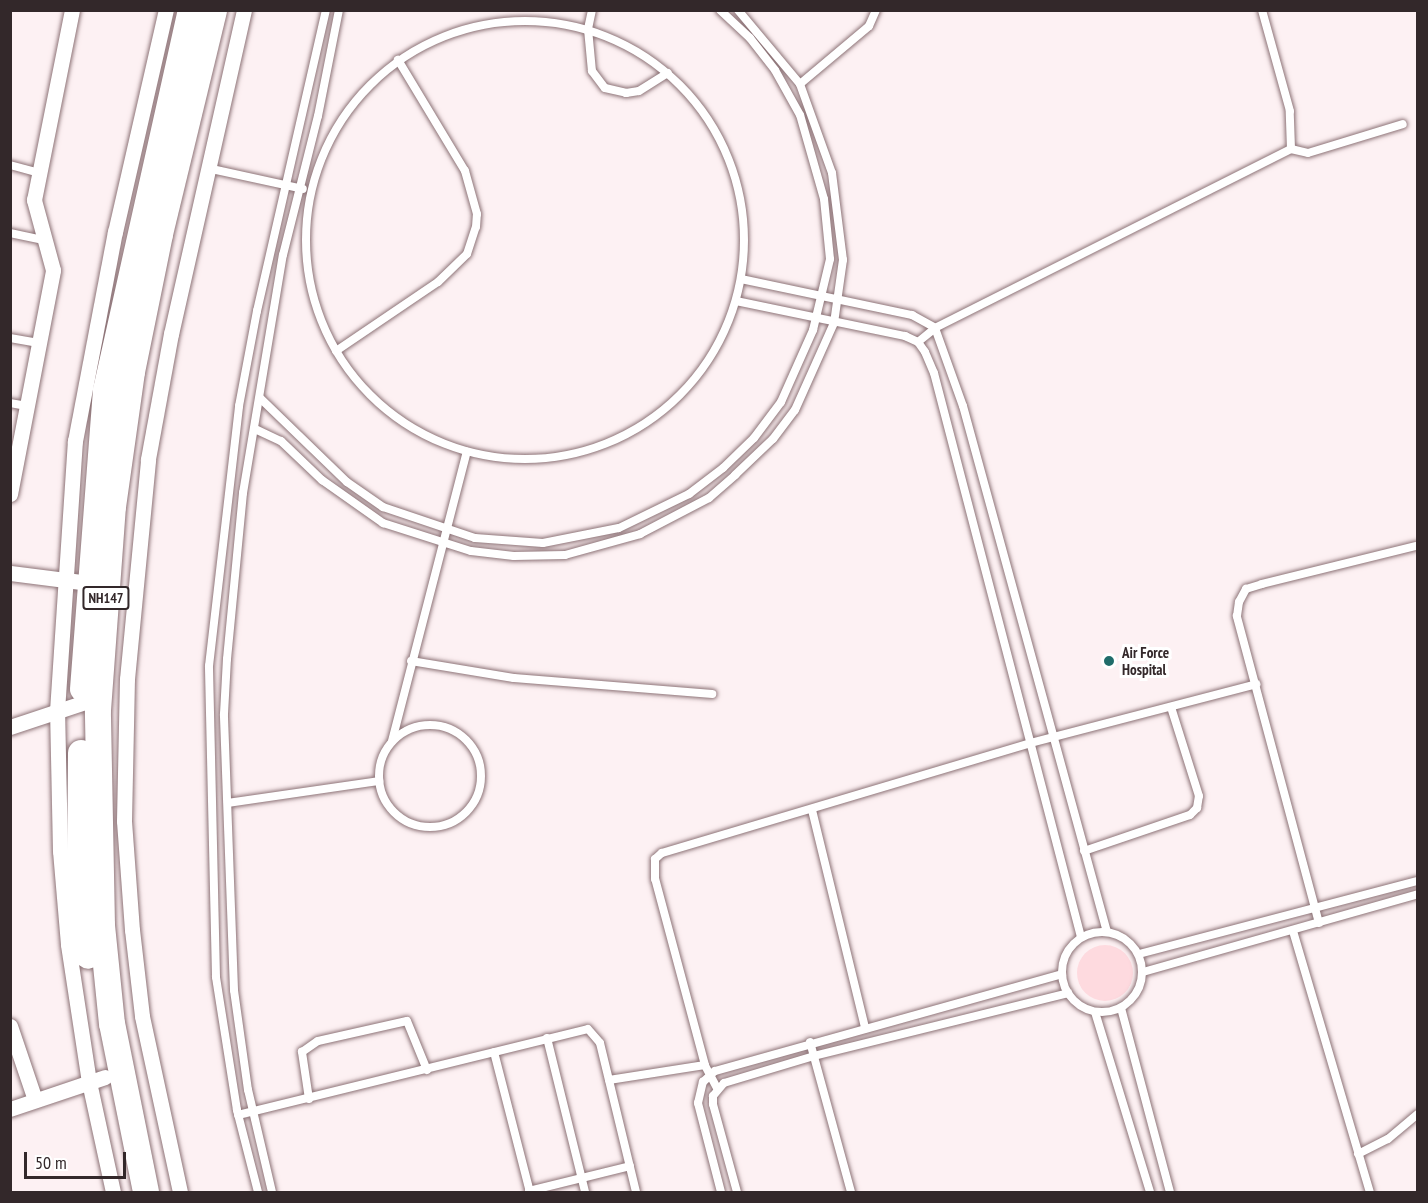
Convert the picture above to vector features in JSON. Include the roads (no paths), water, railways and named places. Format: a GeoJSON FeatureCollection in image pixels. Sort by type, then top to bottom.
{"type":"FeatureCollection","features":[{"type":"Feature","properties":{"kind":"highway","name":"NH147"},"geometry":{"type":"LineString","coordinates":[[128,1192],[97,1080],[93,1002],[80,858],[82,703],[77,581],[108,381],[191,10]]}},
{"type":"Feature","properties":{"kind":"highway","name":"NH147"},"geometry":{"type":"LineString","coordinates":[[146,1192],[112,1024],[102,926],[98,710],[113,507],[132,372],[160,234],[214,10]]}},
{"type":"Feature","properties":{"kind":"street"},"geometry":{"type":"LineString","coordinates":[[11,491],[53,270],[48,241],[34,200],[72,10]]}},
{"type":"Feature","properties":{"kind":"street"},"geometry":{"type":"LineString","coordinates":[[113,1192],[97,1080],[63,896],[57,711],[77,581],[78,421],[115,232],[166,10]]}},
{"type":"Feature","properties":{"kind":"street"},"geometry":{"type":"LineString","coordinates":[[180,1192],[142,1016],[125,855],[123,743],[133,589],[148,459],[207,168],[244,10]]}},
{"type":"Feature","properties":{"kind":"street"},"geometry":{"type":"LineString","coordinates":[[10,573],[77,581]]}},
{"type":"Feature","properties":{"kind":"street"},"geometry":{"type":"LineString","coordinates":[[10,727],[82,703]]}},
{"type":"Feature","properties":{"kind":"street"},"geometry":{"type":"LineString","coordinates":[[10,1026],[34,1100]]}},
{"type":"Feature","properties":{"kind":"street"},"geometry":{"type":"LineString","coordinates":[[10,1109],[97,1080]]}},
{"type":"Feature","properties":{"kind":"lane"},"geometry":{"type":"LineString","coordinates":[[258,1192],[238,1115],[214,943],[209,666],[239,406],[285,185],[326,10]]}},
{"type":"Feature","properties":{"kind":"lane"},"geometry":{"type":"LineString","coordinates":[[272,1192],[253,1112],[234,990],[224,714],[227,659],[243,492],[283,255],[339,10]]}},
{"type":"Feature","properties":{"kind":"lane"},"geometry":{"type":"LineString","coordinates":[[592,10],[588,29],[592,71],[597,81],[612,92],[639,91],[668,73]]}},
{"type":"Feature","properties":{"kind":"lane"},"geometry":{"type":"LineString","coordinates":[[260,398],[347,482],[383,507],[475,538],[543,543],[620,528],[664,509],[723,468],[753,438],[781,402],[816,320],[823,298],[830,259],[829,231],[810,139],[775,70],[750,38],[720,10]]}},
{"type":"Feature","properties":{"kind":"lane"},"geometry":{"type":"LineString","coordinates":[[255,429],[281,441],[322,480],[383,523],[442,543],[514,556],[565,555],[604,547],[677,517],[709,498],[773,439],[795,410],[834,323],[843,260],[836,193],[822,137],[800,84],[738,10]]}},
{"type":"Feature","properties":{"kind":"lane"},"geometry":{"type":"LineString","coordinates":[[800,84],[869,26],[876,10]]}},
{"type":"Feature","properties":{"kind":"lane"},"geometry":{"type":"LineString","coordinates":[[1262,10],[1290,111],[1291,149]]}},
{"type":"Feature","properties":{"kind":"lane"},"geometry":{"type":"LineString","coordinates":[[539,20],[588,29],[626,45],[668,73],[699,106],[727,156],[738,188],[745,233],[741,279],[736,301],[713,354],[685,390],[633,432],[580,454],[523,460],[467,452],[405,424],[355,379],[336,351],[314,300],[306,246],[311,191],[328,141],[358,96],[398,60],[441,36],[489,22],[539,20]]}},
{"type":"Feature","properties":{"kind":"lane"},"geometry":{"type":"LineString","coordinates":[[336,351],[438,282],[467,254],[476,227],[477,214],[465,171],[398,60]]}},
{"type":"Feature","properties":{"kind":"lane"},"geometry":{"type":"LineString","coordinates":[[918,342],[935,328],[1291,149],[1308,153],[1403,124]]}},
{"type":"Feature","properties":{"kind":"lane"},"geometry":{"type":"LineString","coordinates":[[10,165],[40,173]]}},
{"type":"Feature","properties":{"kind":"lane"},"geometry":{"type":"LineString","coordinates":[[207,168],[311,191]]}},
{"type":"Feature","properties":{"kind":"lane"},"geometry":{"type":"LineString","coordinates":[[10,233],[48,241]]}},
{"type":"Feature","properties":{"kind":"lane"},"geometry":{"type":"LineString","coordinates":[[741,279],[912,315],[935,328],[963,406],[1107,932]]}},
{"type":"Feature","properties":{"kind":"lane"},"geometry":{"type":"LineString","coordinates":[[736,301],[918,342]]}},
{"type":"Feature","properties":{"kind":"lane"},"geometry":{"type":"LineString","coordinates":[[10,338],[39,343]]}},
{"type":"Feature","properties":{"kind":"lane"},"geometry":{"type":"LineString","coordinates":[[918,342],[934,374],[1081,937]]}},
{"type":"Feature","properties":{"kind":"lane"},"geometry":{"type":"LineString","coordinates":[[10,403],[27,406]]}},
{"type":"Feature","properties":{"kind":"lane"},"geometry":{"type":"LineString","coordinates":[[392,741],[422,725],[452,729],[476,753],[481,785],[465,814],[434,827],[402,819],[391,809],[379,781],[380,765],[392,741],[467,452]]}},
{"type":"Feature","properties":{"kind":"lane"},"geometry":{"type":"LineString","coordinates":[[1319,923],[1237,616],[1246,589],[1416,546]]}},
{"type":"Feature","properties":{"kind":"lane"},"geometry":{"type":"LineString","coordinates":[[411,661],[514,678],[712,694]]}},
{"type":"Feature","properties":{"kind":"lane"},"geometry":{"type":"LineString","coordinates":[[717,1088],[705,1065],[655,879],[655,859],[674,849],[812,810],[1030,743],[1256,684]]}},
{"type":"Feature","properties":{"kind":"lane"},"geometry":{"type":"LineString","coordinates":[[1084,851],[1190,815],[1197,808],[1198,796],[1171,707]]}},
{"type":"Feature","properties":{"kind":"lane"},"geometry":{"type":"LineString","coordinates":[[228,803],[379,781]]}},
{"type":"Feature","properties":{"kind":"lane"},"geometry":{"type":"LineString","coordinates":[[812,810],[866,1028]]}},
{"type":"Feature","properties":{"kind":"lane"},"geometry":{"type":"LineString","coordinates":[[1138,954],[1418,881]]}},
{"type":"Feature","properties":{"kind":"lane"},"geometry":{"type":"LineString","coordinates":[[1143,972],[1418,894]]}},
{"type":"Feature","properties":{"kind":"lane"},"geometry":{"type":"LineString","coordinates":[[1293,931],[1370,1192]]}},
{"type":"Feature","properties":{"kind":"lane"},"geometry":{"type":"LineString","coordinates":[[1107,932],[1125,939],[1138,954],[1143,972],[1137,994],[1121,1008],[1095,1012],[1079,1006],[1068,993],[1062,974],[1067,953],[1081,937],[1107,932]]}},
{"type":"Feature","properties":{"kind":"lane"},"geometry":{"type":"LineString","coordinates":[[721,1192],[698,1103],[699,1092],[709,1075],[727,1066],[810,1042],[1062,974]]}},
{"type":"Feature","properties":{"kind":"lane"},"geometry":{"type":"LineString","coordinates":[[737,1192],[713,1104],[717,1088],[732,1079],[814,1056],[1068,993]]}},
{"type":"Feature","properties":{"kind":"lane"},"geometry":{"type":"LineString","coordinates":[[1121,1008],[1170,1192]]}},
{"type":"Feature","properties":{"kind":"lane"},"geometry":{"type":"LineString","coordinates":[[1095,1012],[1150,1192]]}},
{"type":"Feature","properties":{"kind":"lane"},"geometry":{"type":"LineString","coordinates":[[309,1099],[302,1052],[328,1038],[408,1021],[427,1070]]}},
{"type":"Feature","properties":{"kind":"lane"},"geometry":{"type":"LineString","coordinates":[[238,1115],[427,1070],[580,1029],[593,1031],[600,1042],[636,1192]]}},
{"type":"Feature","properties":{"kind":"lane"},"geometry":{"type":"LineString","coordinates":[[546,1038],[585,1192]]}},
{"type":"Feature","properties":{"kind":"lane"},"geometry":{"type":"LineString","coordinates":[[810,1042],[851,1192]]}},
{"type":"Feature","properties":{"kind":"lane"},"geometry":{"type":"LineString","coordinates":[[494,1052],[530,1192],[630,1166]]}},
{"type":"Feature","properties":{"kind":"lane"},"geometry":{"type":"LineString","coordinates":[[609,1080],[705,1065]]}},
{"type":"Feature","properties":{"kind":"lane"},"geometry":{"type":"LineString","coordinates":[[1358,1154],[1388,1139],[1418,1114]]}},
{"type":"Feature","properties":{"kind":"place","name":"Air Force Hospital"},"geometry":{"type":"Point","coordinates":[1109,661]}}]}
